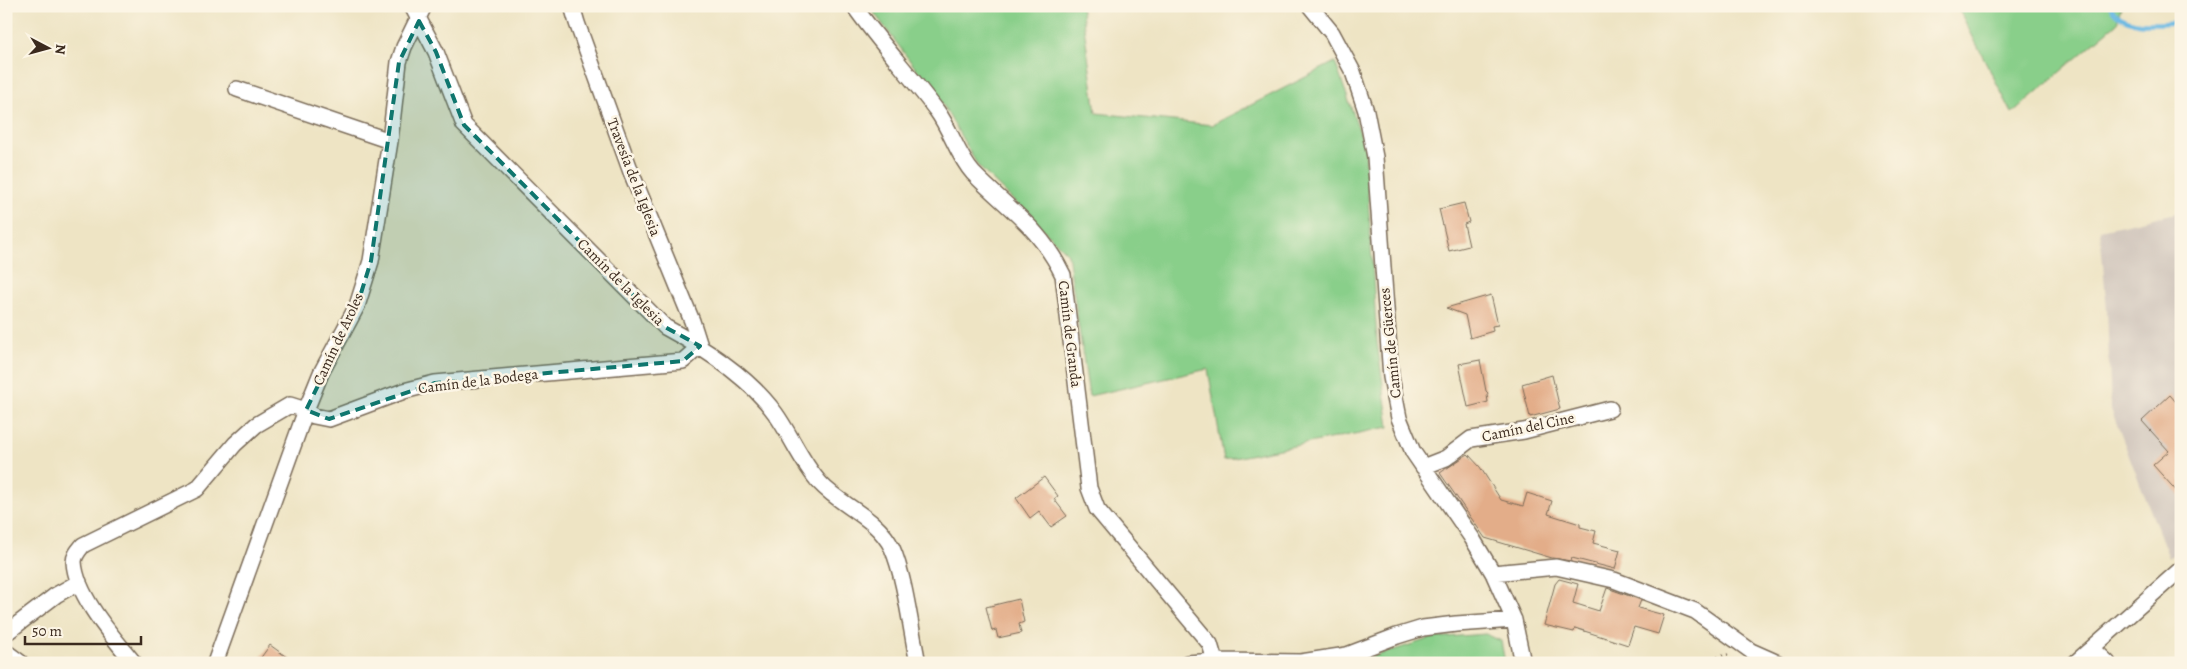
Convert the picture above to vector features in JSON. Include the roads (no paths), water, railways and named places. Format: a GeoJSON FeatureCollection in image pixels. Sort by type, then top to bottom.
{"type":"FeatureCollection","features":[{"type":"Feature","properties":{"kind":"street","name":"Camín de la Iglesia"},"geometry":{"type":"LineString","coordinates":[[412,6],[418,21],[436,52],[464,125],[665,327],[700,346],[760,394],[776,414],[801,457],[820,483],[877,527],[892,548],[900,574],[918,663]]}},
{"type":"Feature","properties":{"kind":"street","name":"Camín de Aroles"},"geometry":{"type":"LineString","coordinates":[[215,663],[320,373],[356,306],[371,261],[390,141],[398,62],[424,6]]}},
{"type":"Feature","properties":{"kind":"street","name":"Travesía de la Iglesia"},"geometry":{"type":"LineString","coordinates":[[572,6],[576,23],[631,172],[692,321],[700,346]]}},
{"type":"Feature","properties":{"kind":"street","name":"Camín de Granda"},"geometry":{"type":"LineString","coordinates":[[854,6],[880,42],[938,112],[972,172],[1036,231],[1053,254],[1063,275],[1089,488],[1097,510],[1210,644],[1215,661]]}},
{"type":"Feature","properties":{"kind":"street","name":"Camín de Güerces"},"geometry":{"type":"LineString","coordinates":[[1310,6],[1332,32],[1349,64],[1366,111],[1375,157],[1391,377],[1399,418],[1413,452],[1493,572],[1514,620],[1523,663]]}},
{"type":"Feature","properties":{"kind":"street"},"geometry":{"type":"LineString","coordinates":[[237,89],[390,141]]}},
{"type":"Feature","properties":{"kind":"street","name":"Camín de la Bodega"},"geometry":{"type":"LineString","coordinates":[[134,663],[99,620],[79,582],[74,560],[77,552],[83,545],[197,489],[235,444],[256,425],[290,404],[306,410],[314,416],[329,419],[404,391],[435,384],[683,361],[700,346]]}},
{"type":"Feature","properties":{"kind":"street","name":"Camín del Cine"},"geometry":{"type":"LineString","coordinates":[[1423,467],[1446,458],[1471,439],[1524,431],[1610,409]]}},
{"type":"Feature","properties":{"kind":"street"},"geometry":{"type":"LineString","coordinates":[[1493,572],[1556,567],[1614,580],[1695,611],[1751,651],[1778,663]]}},
{"type":"Feature","properties":{"kind":"street"},"geometry":{"type":"LineString","coordinates":[[2075,663],[2181,569]]}},
{"type":"Feature","properties":{"kind":"street"},"geometry":{"type":"LineString","coordinates":[[6,633],[56,595],[79,582]]}},
{"type":"Feature","properties":{"kind":"street"},"geometry":{"type":"LineString","coordinates":[[1187,663],[1215,661],[1301,662],[1347,655],[1389,638],[1423,628],[1514,620]]}},
{"type":"Feature","properties":{"kind":"street"},"geometry":{"type":"LineString","coordinates":[[2092,648],[2108,663]]}},
{"type":"Feature","properties":{"kind":"street"},"geometry":{"type":"LineString","coordinates":[[6,652],[21,663]]}},
{"type":"Feature","properties":{"kind":"waterway"},"geometry":{"type":"LineString","coordinates":[[2110,6],[2116,14],[2132,22],[2152,24],[2181,22]]}}]}
